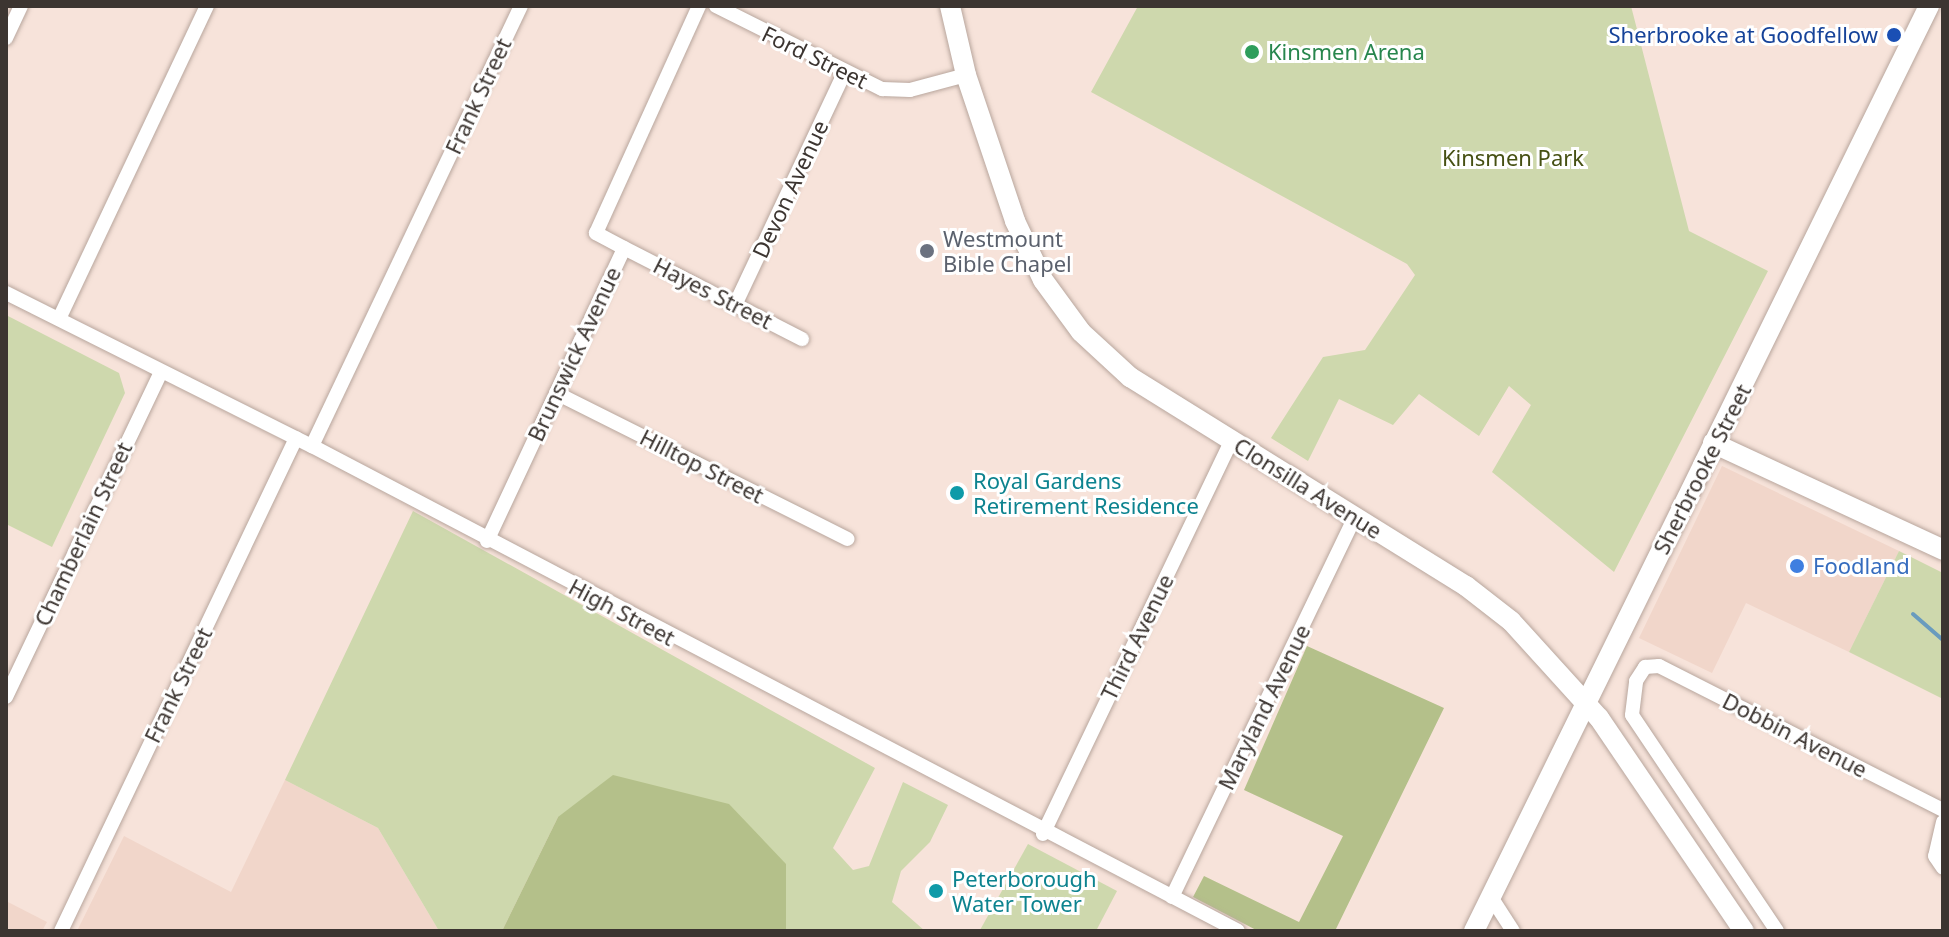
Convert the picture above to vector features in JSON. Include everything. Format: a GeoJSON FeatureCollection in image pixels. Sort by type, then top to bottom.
{"type":"FeatureCollection","features":[{"type":"Feature","properties":{"kind":"main road","name":"Clonsilla Avenue"},"geometry":{"type":"LineString","coordinates":[[950,6],[966,75],[1015,221],[1043,280],[1081,332],[1130,377],[1355,517],[1511,621],[1587,702],[1744,931]]}},
{"type":"Feature","properties":{"kind":"main road","name":"Sherbrooke Street"},"geometry":{"type":"LineString","coordinates":[[1474,931],[1931,6]]}},
{"type":"Feature","properties":{"kind":"main road"},"geometry":{"type":"LineString","coordinates":[[1716,437],[1771,459],[1776,470],[1943,550]]}},
{"type":"Feature","properties":{"kind":"street"},"geometry":{"type":"LineString","coordinates":[[7,32],[21,6]]}},
{"type":"Feature","properties":{"kind":"street"},"geometry":{"type":"LineString","coordinates":[[59,319],[207,6]]}},
{"type":"Feature","properties":{"kind":"street","name":"Frank Street"},"geometry":{"type":"LineString","coordinates":[[312,446],[521,6]]}},
{"type":"Feature","properties":{"kind":"street","name":"Brunswick Avenue"},"geometry":{"type":"LineString","coordinates":[[487,541],[624,248],[596,233],[699,6]]}},
{"type":"Feature","properties":{"kind":"street","name":"Ford Street"},"geometry":{"type":"LineString","coordinates":[[716,6],[844,74],[882,89],[910,90],[966,75]]}},
{"type":"Feature","properties":{"kind":"street"},"geometry":{"type":"LineString","coordinates":[[1931,6],[1943,11]]}},
{"type":"Feature","properties":{"kind":"street","name":"Devon Avenue"},"geometry":{"type":"LineString","coordinates":[[736,303],[844,74]]}},
{"type":"Feature","properties":{"kind":"street","name":"Hayes Street"},"geometry":{"type":"LineString","coordinates":[[624,248],[802,339]]}},
{"type":"Feature","properties":{"kind":"street","name":"High Street"},"geometry":{"type":"LineString","coordinates":[[6,293],[312,446],[1043,834],[1238,931]]}},
{"type":"Feature","properties":{"kind":"street","name":"Chamberlain Street"},"geometry":{"type":"LineString","coordinates":[[6,697],[161,372]]}},
{"type":"Feature","properties":{"kind":"street","name":"Hilltop Street"},"geometry":{"type":"LineString","coordinates":[[556,393],[847,539]]}},
{"type":"Feature","properties":{"kind":"street","name":"Frank Street"},"geometry":{"type":"LineString","coordinates":[[61,931],[296,438]]}},
{"type":"Feature","properties":{"kind":"street","name":"Third Avenue"},"geometry":{"type":"LineString","coordinates":[[1043,834],[1231,441]]}},
{"type":"Feature","properties":{"kind":"street","name":"Maryland Avenue"},"geometry":{"type":"LineString","coordinates":[[1172,897],[1355,517]]}},
{"type":"Feature","properties":{"kind":"street","name":"Dobbin Avenue"},"geometry":{"type":"LineString","coordinates":[[1777,931],[1632,715],[1636,681],[1645,667],[1659,666],[1943,810]]}},
{"type":"Feature","properties":{"kind":"street"},"geometry":{"type":"LineString","coordinates":[[1943,822],[1935,856],[1943,868]]}},
{"type":"Feature","properties":{"kind":"street"},"geometry":{"type":"LineString","coordinates":[[1491,897],[1513,931]]}},
{"type":"Feature","properties":{"kind":"shaded area"},"geometry":{"type":"Polygon","coordinates":[[[1722,466],[1899,551],[1849,652],[1746,603],[1712,673],[1639,638],[1722,466]]]}},
{"type":"Feature","properties":{"kind":"shaded area"},"geometry":{"type":"Polygon","coordinates":[[[285,780],[378,828],[439,931],[77,931],[124,836],[231,892],[285,780]]]}},
{"type":"Feature","properties":{"kind":"shaded area"},"geometry":{"type":"Polygon","coordinates":[[[6,901],[47,922],[42,931],[6,931],[6,901]]]}},
{"type":"Feature","properties":{"kind":"green space","name":"Kinsmen Park"},"geometry":{"type":"Polygon","coordinates":[[[1138,6],[1631,6],[1689,231],[1768,271],[1614,572],[1492,472],[1531,405],[1509,386],[1479,436],[1419,394],[1393,425],[1339,399],[1308,461],[1271,438],[1323,357],[1365,350],[1415,275],[1407,264],[1091,92],[1138,6]]]}},
{"type":"Feature","properties":{"kind":"green space"},"geometry":{"type":"Polygon","coordinates":[[[6,315],[119,373],[125,393],[52,547],[6,524],[6,315]]]}},
{"type":"Feature","properties":{"kind":"green space"},"geometry":{"type":"Polygon","coordinates":[[[413,511],[875,768],[833,848],[853,870],[869,866],[903,782],[948,805],[930,842],[901,871],[892,902],[925,931],[786,931],[786,864],[558,817],[502,931],[439,931],[378,828],[285,780],[413,511]]]}},
{"type":"Feature","properties":{"kind":"green space"},"geometry":{"type":"Polygon","coordinates":[[[1899,551],[1943,573],[1943,699],[1849,652],[1899,551]]]}},
{"type":"Feature","properties":{"kind":"green space"},"geometry":{"type":"Polygon","coordinates":[[[1307,646],[1444,708],[1335,931],[1258,931],[1193,897],[1204,876],[1299,922],[1343,836],[1244,790],[1307,646]]]}},
{"type":"Feature","properties":{"kind":"green space"},"geometry":{"type":"Polygon","coordinates":[[[613,775],[729,804],[786,864],[786,931],[502,931],[558,817],[613,775]]]}},
{"type":"Feature","properties":{"kind":"green space"},"geometry":{"type":"Polygon","coordinates":[[[1028,844],[1117,891],[1096,931],[980,930],[1028,844]]]}},
{"type":"Feature","properties":{"kind":"waterway"},"geometry":{"type":"LineString","coordinates":[[1913,614],[1943,640]]}},
{"type":"Feature","properties":{"kind":"place","name":"Sherbrooke at Goodfellow"},"geometry":{"type":"Point","coordinates":[1894,35]}},
{"type":"Feature","properties":{"kind":"place","name":"Kinsmen Arena"},"geometry":{"type":"Point","coordinates":[1252,52]}},
{"type":"Feature","properties":{"kind":"place","name":"Westmount Bible Chapel"},"geometry":{"type":"Point","coordinates":[927,251]}},
{"type":"Feature","properties":{"kind":"place","name":"Royal Gardens Retirement Residence"},"geometry":{"type":"Point","coordinates":[957,493]}},
{"type":"Feature","properties":{"kind":"place","name":"Foodland"},"geometry":{"type":"Point","coordinates":[1797,566]}},
{"type":"Feature","properties":{"kind":"place","name":"Peterborough Water Tower"},"geometry":{"type":"Point","coordinates":[936,891]}}]}
